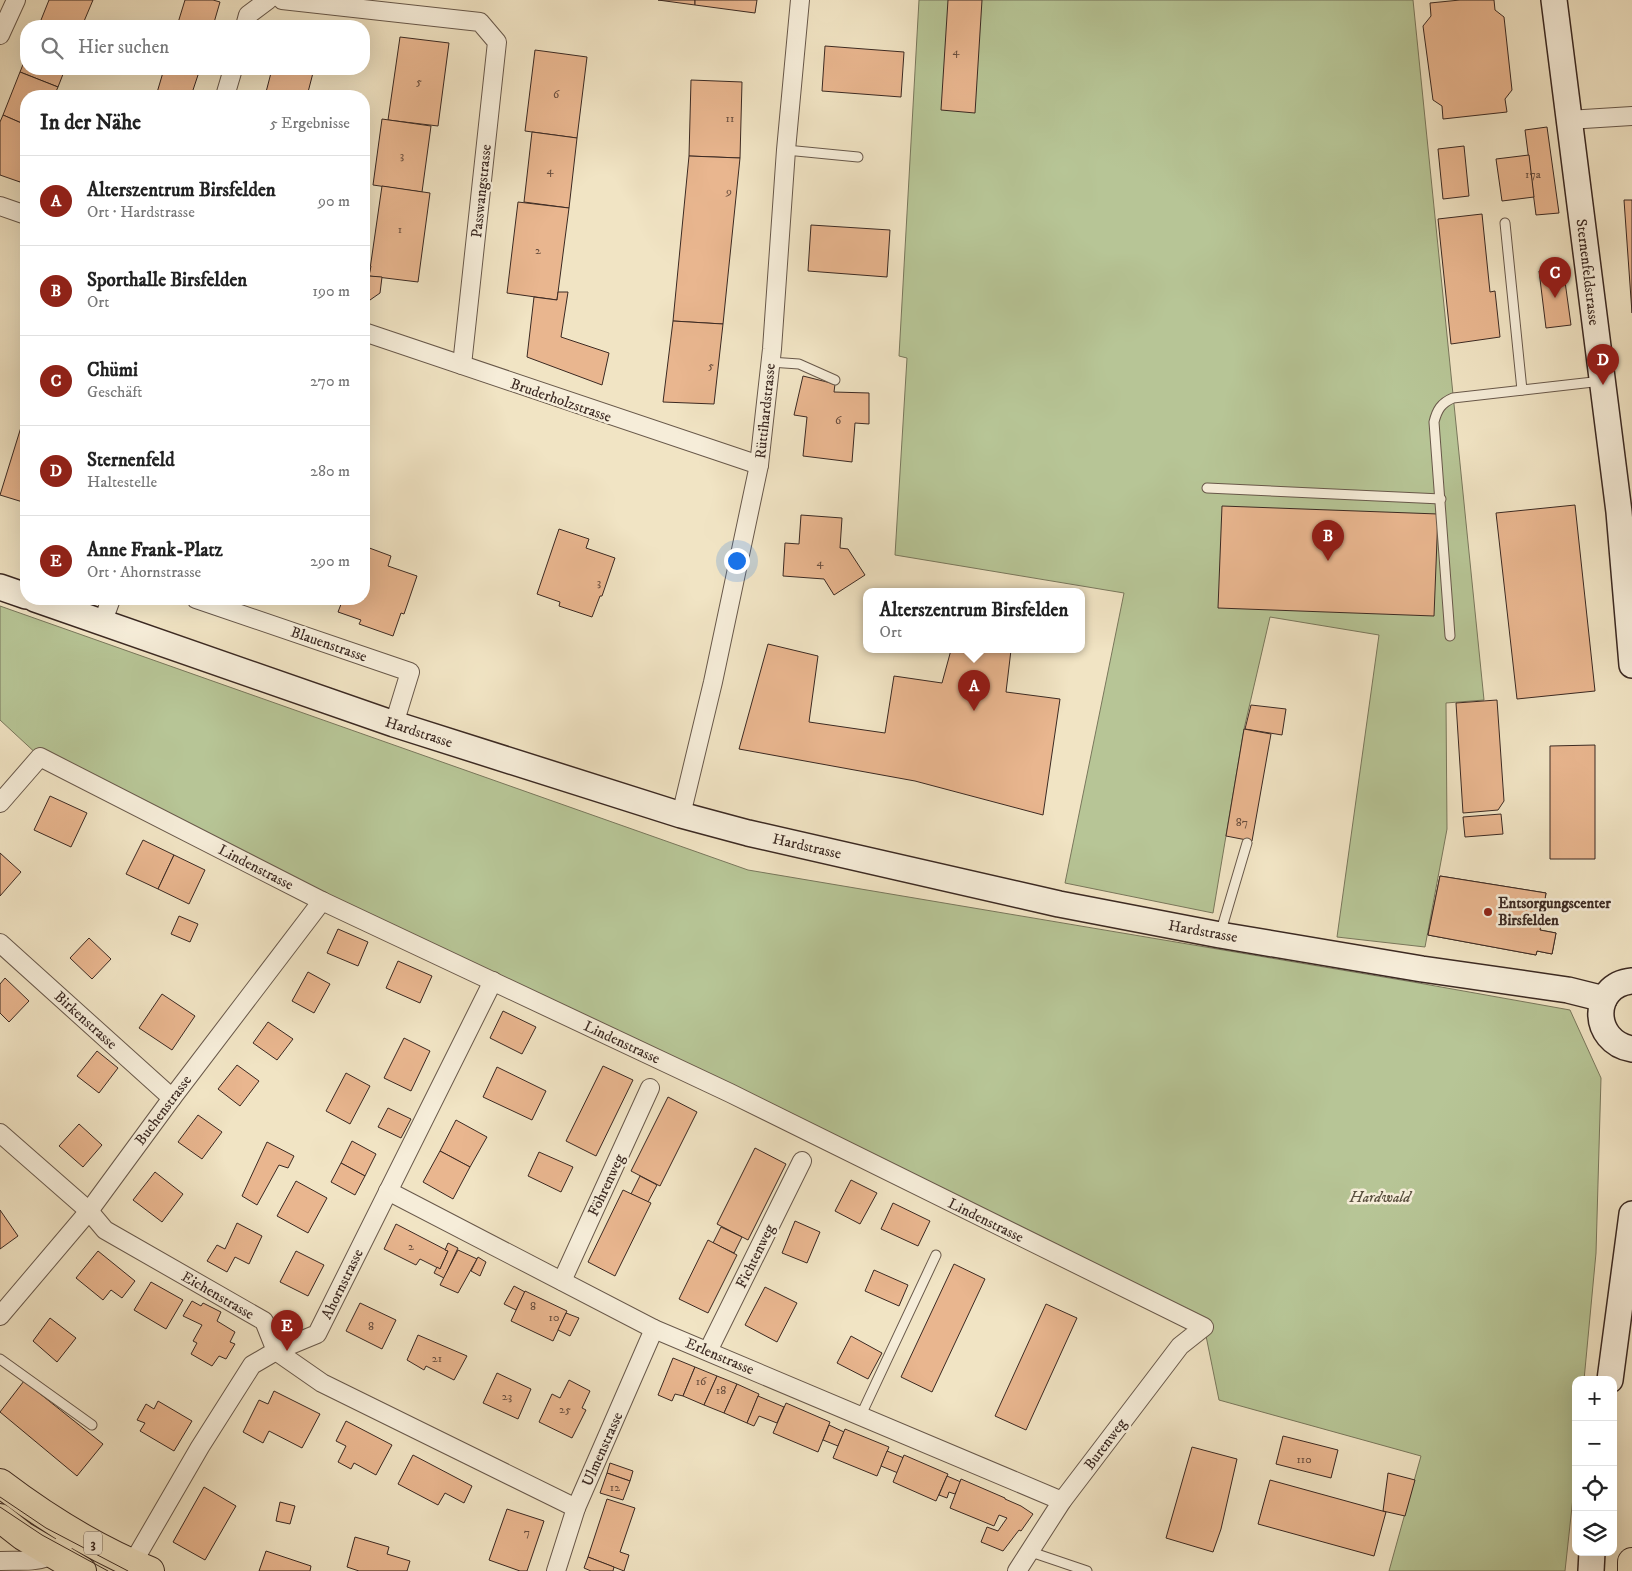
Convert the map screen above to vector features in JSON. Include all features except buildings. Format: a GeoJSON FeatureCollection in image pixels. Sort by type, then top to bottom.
{"type":"FeatureCollection","features":[{"type":"Feature","properties":{"kind":"main road","name":"3"},"geometry":{"type":"LineString","coordinates":[[0,1483],[38,1512],[136,1569]]}},
{"type":"Feature","properties":{"kind":"main road","name":"3"},"geometry":{"type":"LineString","coordinates":[[0,1518],[54,1555],[82,1571]]}},
{"type":"Feature","properties":{"kind":"main road"},"geometry":{"type":"LineString","coordinates":[[1632,1562],[1632,1571]]}},
{"type":"Feature","properties":{"kind":"street"},"geometry":{"type":"LineString","coordinates":[[0,35],[16,0]]}},
{"type":"Feature","properties":{"kind":"street"},"geometry":{"type":"LineString","coordinates":[[247,20],[248,15],[268,0]]}},
{"type":"Feature","properties":{"kind":"street","name":"Passwangstrasse"},"geometry":{"type":"LineString","coordinates":[[282,0],[480,22],[497,42],[462,365]]}},
{"type":"Feature","properties":{"kind":"street","name":"Rüttihardstrasse"},"geometry":{"type":"LineString","coordinates":[[681,815],[713,682],[759,465],[770,362],[786,150],[800,0]]}},
{"type":"Feature","properties":{"kind":"street","name":"Sternenfeldstrasse"},"geometry":{"type":"LineString","coordinates":[[1554,0],[1602,381],[1625,511],[1632,664]]}},
{"type":"Feature","properties":{"kind":"street"},"geometry":{"type":"LineString","coordinates":[[227,90],[231,75]]}},
{"type":"Feature","properties":{"kind":"street"},"geometry":{"type":"LineString","coordinates":[[1568,120],[1632,116]]}},
{"type":"Feature","properties":{"kind":"street"},"geometry":{"type":"LineString","coordinates":[[0,206],[20,214]]}},
{"type":"Feature","properties":{"kind":"street","name":"Bruderholzstrasse"},"geometry":{"type":"LineString","coordinates":[[370,334],[759,465]]}},
{"type":"Feature","properties":{"kind":"street"},"geometry":{"type":"LineString","coordinates":[[0,587],[20,594]]}},
{"type":"Feature","properties":{"kind":"street","name":"Hardstrasse"},"geometry":{"type":"LineString","coordinates":[[74,605],[107,610],[394,724],[681,815],[748,833],[1059,904],[1220,935],[1422,969],[1568,990],[1604,999]]}},
{"type":"Feature","properties":{"kind":"street","name":"Blauenstrasse"},"geometry":{"type":"LineString","coordinates":[[214,605],[410,672],[394,724]]}},
{"type":"Feature","properties":{"kind":"street","name":"Lindenstrasse"},"geometry":{"type":"LineString","coordinates":[[0,803],[40,757],[322,901],[730,1093],[1204,1326]]}},
{"type":"Feature","properties":{"kind":"street","name":"Buchenstrasse"},"geometry":{"type":"LineString","coordinates":[[0,1316],[88,1211],[322,901]]}},
{"type":"Feature","properties":{"kind":"street","name":"Birkenstrasse"},"geometry":{"type":"LineString","coordinates":[[0,943],[172,1098]]}},
{"type":"Feature","properties":{"kind":"street"},"geometry":{"type":"LineString","coordinates":[[1632,981],[1618,985],[1610,991],[1604,999],[1600,1018],[1603,1028],[1615,1043],[1624,1048],[1632,1049]]}},
{"type":"Feature","properties":{"kind":"street","name":"Ahornstrasse"},"geometry":{"type":"LineString","coordinates":[[136,1569],[200,1447],[252,1365],[276,1351],[317,1334],[493,982]]}},
{"type":"Feature","properties":{"kind":"street","name":"Föhrenweg"},"geometry":{"type":"LineString","coordinates":[[562,1281],[650,1088]]}},
{"type":"Feature","properties":{"kind":"street","name":"Eichenstrasse"},"geometry":{"type":"LineString","coordinates":[[0,1133],[88,1211],[105,1230],[264,1321],[276,1351]]}},
{"type":"Feature","properties":{"kind":"street","name":"Fichtenweg"},"geometry":{"type":"LineString","coordinates":[[708,1351],[802,1161]]}},
{"type":"Feature","properties":{"kind":"street","name":"Erlenstrasse"},"geometry":{"type":"LineString","coordinates":[[388,1191],[654,1329],[1062,1501]]}},
{"type":"Feature","properties":{"kind":"street"},"geometry":{"type":"LineString","coordinates":[[1611,1376],[1632,1214]]}},
{"type":"Feature","properties":{"kind":"street","name":"Burenweg"},"geometry":{"type":"LineString","coordinates":[[1017,1571],[1031,1552],[1062,1501],[1180,1346],[1204,1326]]}},
{"type":"Feature","properties":{"kind":"street","name":"Ulmenstrasse"},"geometry":{"type":"LineString","coordinates":[[556,1571],[576,1508],[654,1329]]}},
{"type":"Feature","properties":{"kind":"street"},"geometry":{"type":"LineString","coordinates":[[276,1351],[322,1383],[576,1508]]}},
{"type":"Feature","properties":{"kind":"street"},"geometry":{"type":"LineString","coordinates":[[0,1562],[36,1560],[54,1555],[67,1540],[70,1531]]}},
{"type":"Feature","properties":{"kind":"street"},"geometry":{"type":"LineString","coordinates":[[1590,1571],[1592,1556]]}},
{"type":"Feature","properties":{"kind":"lane"},"geometry":{"type":"LineString","coordinates":[[786,150],[858,157]]}},
{"type":"Feature","properties":{"kind":"lane"},"geometry":{"type":"LineString","coordinates":[[1506,223],[1522,390]]}},
{"type":"Feature","properties":{"kind":"lane"},"geometry":{"type":"LineString","coordinates":[[770,362],[799,364],[835,380]]}},
{"type":"Feature","properties":{"kind":"lane"},"geometry":{"type":"LineString","coordinates":[[1450,636],[1434,422],[1438,410],[1446,401],[1453,398],[1602,381]]}},
{"type":"Feature","properties":{"kind":"lane"},"geometry":{"type":"LineString","coordinates":[[1207,488],[1441,499]]}},
{"type":"Feature","properties":{"kind":"lane"},"geometry":{"type":"LineString","coordinates":[[1220,935],[1248,843]]}},
{"type":"Feature","properties":{"kind":"lane"},"geometry":{"type":"LineString","coordinates":[[861,1415],[936,1254]]}},
{"type":"Feature","properties":{"kind":"lane"},"geometry":{"type":"LineString","coordinates":[[0,1359],[92,1425]]}},
{"type":"Feature","properties":{"kind":"lane"},"geometry":{"type":"LineString","coordinates":[[1031,1552],[1087,1571]]}},
{"type":"Feature","properties":{"kind":"green space"},"geometry":{"type":"Polygon","coordinates":[[[919,0],[1413,0],[1484,700],[1446,703],[1447,829],[1425,947],[1337,937],[1379,635],[1270,617],[1244,729],[1213,913],[1065,883],[1124,593],[895,555],[907,358],[899,356],[919,0]]]}},
{"type":"Feature","properties":{"kind":"green space","name":"Hardwald"},"geometry":{"type":"Polygon","coordinates":[[[0,606],[748,870],[1570,1010],[1601,1078],[1596,1253],[1584,1376],[1572,1376],[1572,1507],[1565,1571],[1389,1571],[1421,1456],[1219,1400],[1204,1326],[40,757],[0,720],[0,606]]]}},
{"type":"Feature","properties":{"kind":"tram line"},"geometry":{"type":"LineString","coordinates":[[0,1497],[46,1528],[128,1571]]}},
{"type":"Feature","properties":{"kind":"tram line"},"geometry":{"type":"LineString","coordinates":[[0,1507],[42,1535],[108,1571]]}},
{"type":"Feature","properties":{"kind":"place","name":"Chümi"},"geometry":{"type":"Point","coordinates":[1555,298]}},
{"type":"Feature","properties":{"kind":"place","name":"Sternenfeld"},"geometry":{"type":"Point","coordinates":[1603,385]}},
{"type":"Feature","properties":{"kind":"place","name":"Sporthalle Birsfelden"},"geometry":{"type":"Point","coordinates":[1328,561]}},
{"type":"Feature","properties":{"kind":"place","name":"Alterszentrum Birsfelden"},"geometry":{"type":"Point","coordinates":[974,711]}},
{"type":"Feature","properties":{"kind":"place","name":"Entsorgungscenter Birsfelden"},"geometry":{"type":"Point","coordinates":[1488,912]}},
{"type":"Feature","properties":{"kind":"place","name":"Anne Frank-Platz"},"geometry":{"type":"Point","coordinates":[287,1351]}}]}
